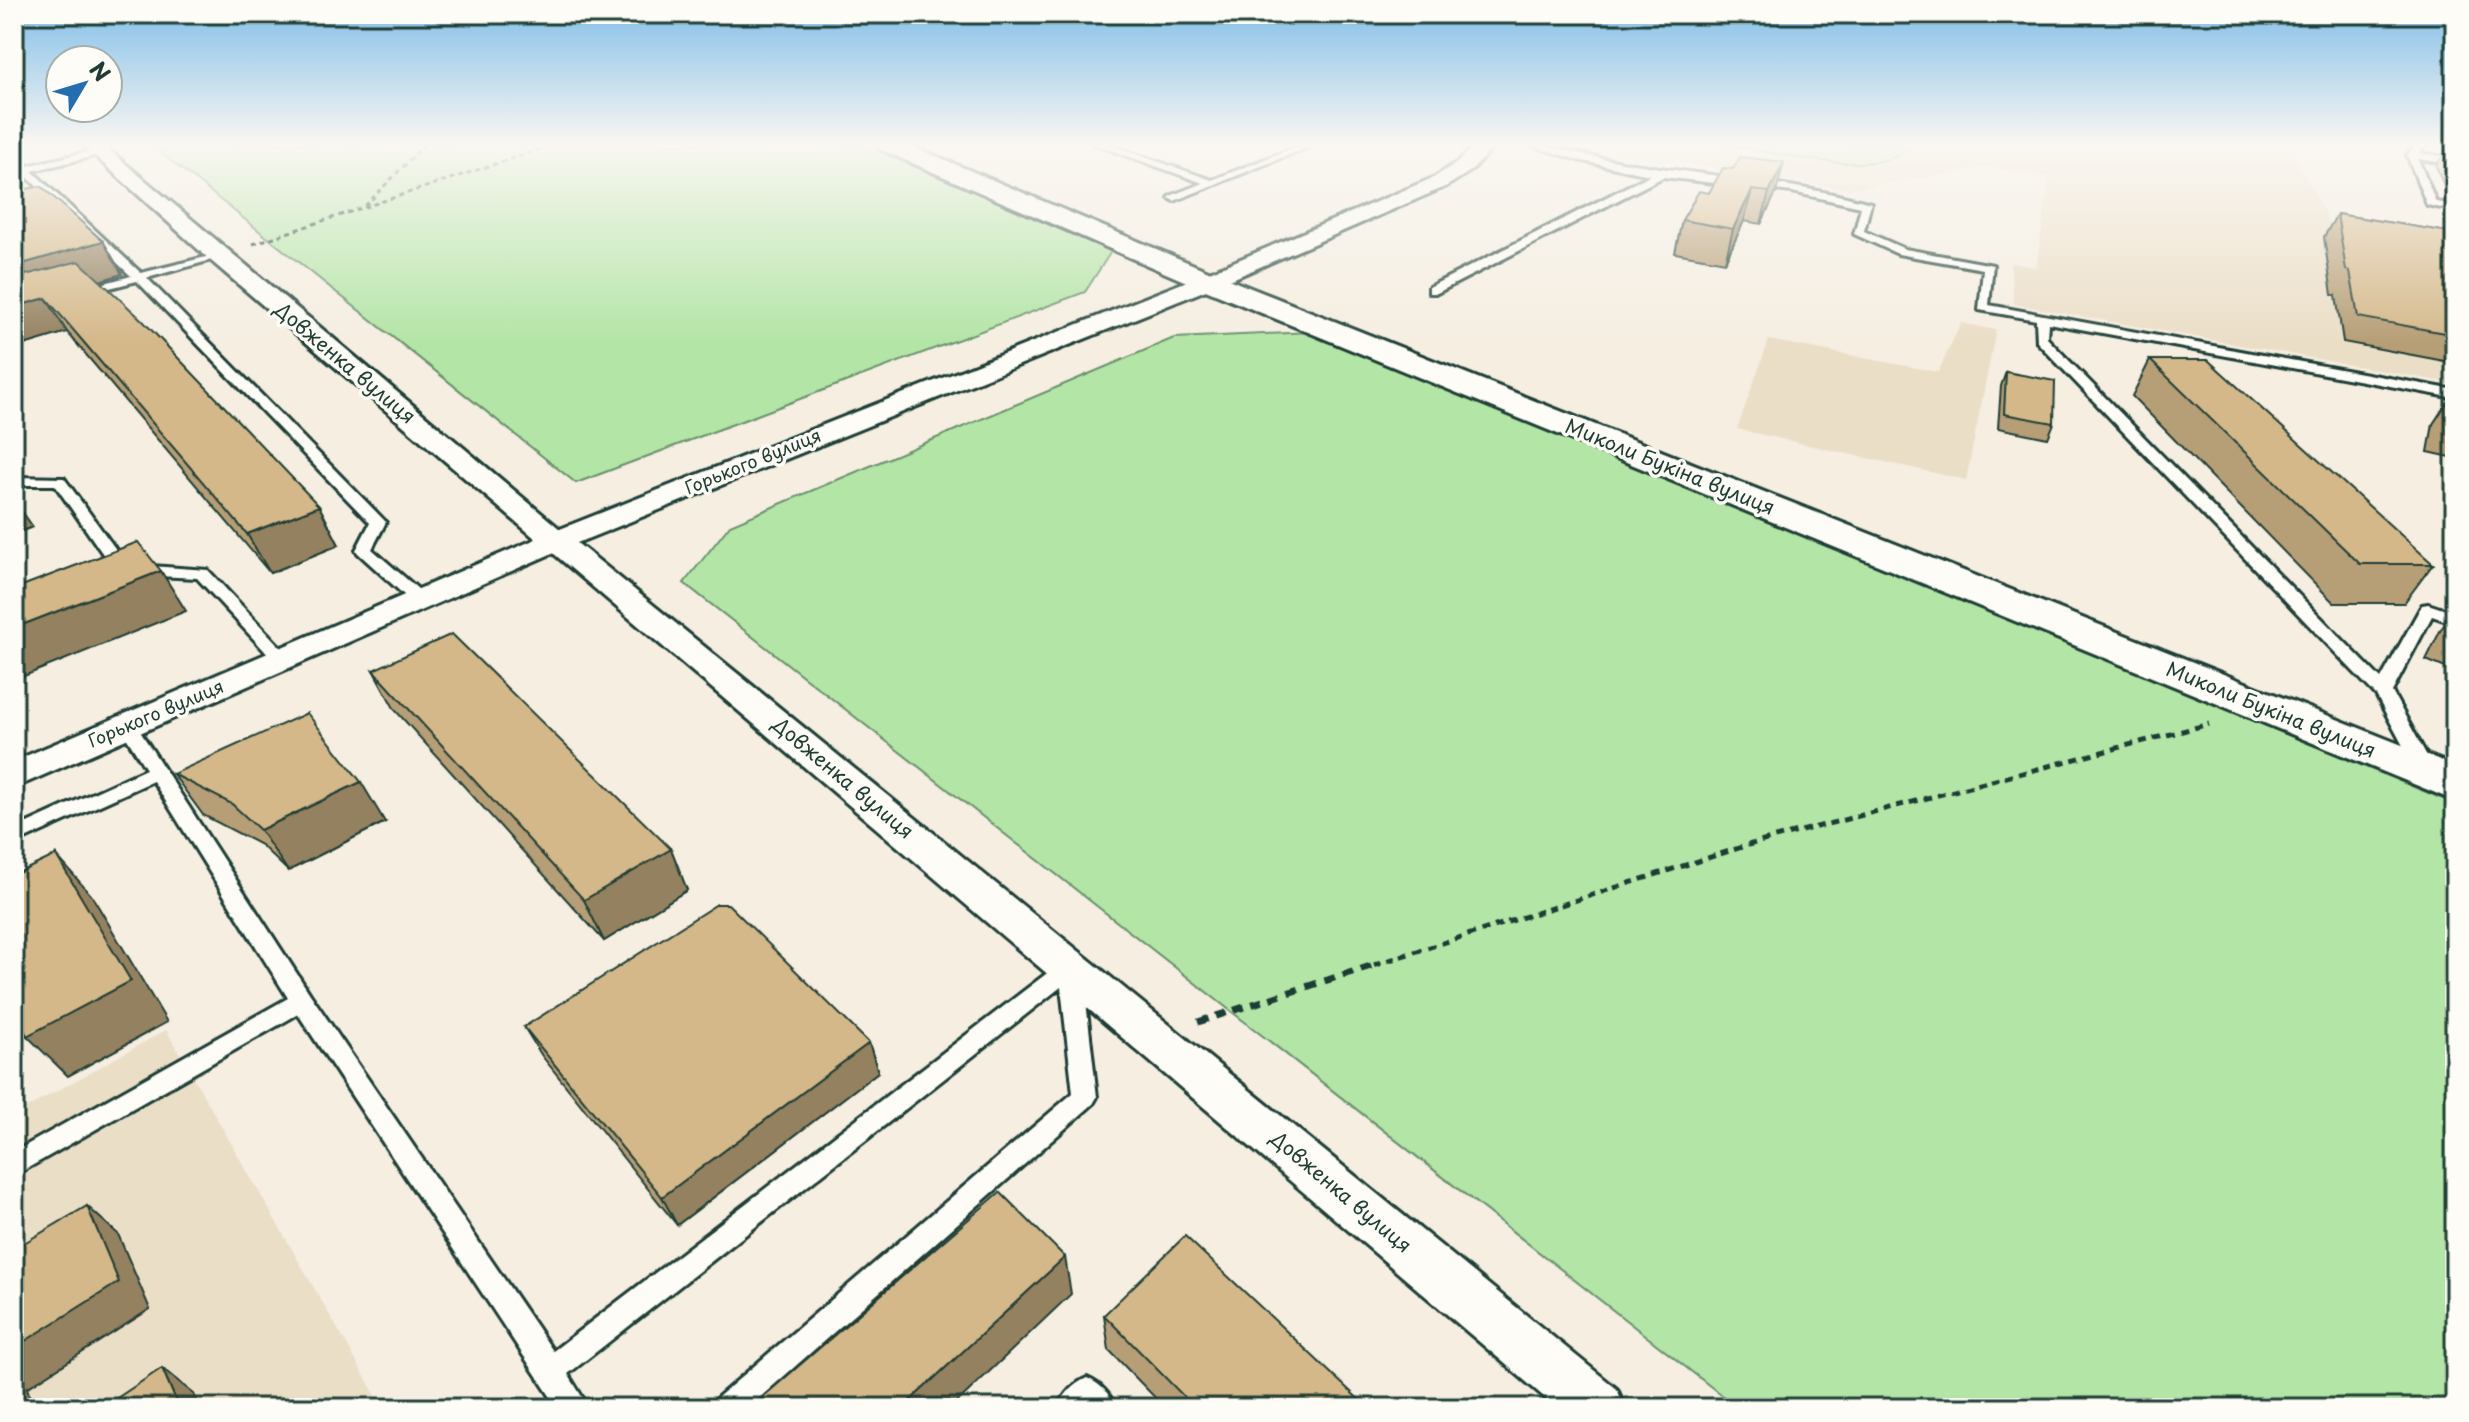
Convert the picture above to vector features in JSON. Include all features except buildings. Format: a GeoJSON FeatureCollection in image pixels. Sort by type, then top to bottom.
{"type":"FeatureCollection","features":[{"type":"Feature","properties":{"kind":"street","name":"Довженка вулиця"},"geometry":{"type":"LineString","coordinates":[[167,210],[556,541],[1155,1036],[1598,1408]]}},
{"type":"Feature","properties":{"kind":"street","name":"Миколи Букіна вулиця"},"geometry":{"type":"LineString","coordinates":[[1043,210],[1208,281],[2441,779]]}},
{"type":"Feature","properties":{"kind":"street","name":"Горького вулиця"},"geometry":{"type":"LineString","coordinates":[[14,775],[556,541],[1208,281],[1374,210]]}},
{"type":"Feature","properties":{"kind":"lane"},"geometry":{"type":"LineString","coordinates":[[64,210],[139,277],[378,522],[364,550],[420,600]]}},
{"type":"Feature","properties":{"kind":"lane"},"geometry":{"type":"LineString","coordinates":[[1433,290],[1589,210]]}},
{"type":"Feature","properties":{"kind":"lane"},"geometry":{"type":"LineString","coordinates":[[1865,210],[1858,232],[1902,252],[1989,267],[1983,307],[2455,394]]}},
{"type":"Feature","properties":{"kind":"lane"},"geometry":{"type":"LineString","coordinates":[[63,298],[218,255]]}},
{"type":"Feature","properties":{"kind":"lane"},"geometry":{"type":"LineString","coordinates":[[2042,317],[2041,339],[2383,692],[2441,779]]}},
{"type":"Feature","properties":{"kind":"lane"},"geometry":{"type":"LineString","coordinates":[[14,481],[59,481],[115,572],[202,573],[282,659]]}},
{"type":"Feature","properties":{"kind":"lane"},"geometry":{"type":"LineString","coordinates":[[2383,692],[2428,609],[2455,619]]}},
{"type":"Feature","properties":{"kind":"lane"},"geometry":{"type":"LineString","coordinates":[[128,726],[302,1001],[575,1408]]}},
{"type":"Feature","properties":{"kind":"lane"},"geometry":{"type":"LineString","coordinates":[[14,837],[159,771]]}},
{"type":"Feature","properties":{"kind":"lane"},"geometry":{"type":"LineString","coordinates":[[551,1370],[1071,967]]}},
{"type":"Feature","properties":{"kind":"lane"},"geometry":{"type":"LineString","coordinates":[[728,1407],[1085,1097],[1071,967]]}},
{"type":"Feature","properties":{"kind":"lane"},"geometry":{"type":"LineString","coordinates":[[14,1165],[302,1001]]}},
{"type":"Feature","properties":{"kind":"lane"},"geometry":{"type":"LineString","coordinates":[[1072,1408],[1087,1392],[1102,1408]]}},
{"type":"Feature","properties":{"kind":"path"},"geometry":{"type":"LineString","coordinates":[[218,255],[354,210]]}},
{"type":"Feature","properties":{"kind":"path"},"geometry":{"type":"LineString","coordinates":[[1155,1036],[1748,845],[2268,708]]}},
{"type":"Feature","properties":{"kind":"shaded area"},"geometry":{"type":"Polygon","coordinates":[[[2045,210],[2323,210],[2331,225],[2455,255],[2455,384],[2014,304],[2010,263],[2036,267],[2045,210]]]}},
{"type":"Feature","properties":{"kind":"shaded area"},"geometry":{"type":"Polygon","coordinates":[[[1961,323],[1996,330],[1966,480],[1737,429],[1769,340],[1938,372],[1961,323]]]}},
{"type":"Feature","properties":{"kind":"shaded area"},"geometry":{"type":"Polygon","coordinates":[[[166,1030],[383,1408],[14,1408],[14,1115],[166,1030]]]}},
{"type":"Feature","properties":{"kind":"green space"},"geometry":{"type":"Polygon","coordinates":[[[233,210],[1018,210],[1112,250],[1085,292],[576,483],[233,210]]]}},
{"type":"Feature","properties":{"kind":"green space"},"geometry":{"type":"Polygon","coordinates":[[[1312,332],[2455,804],[2455,1408],[1738,1408],[684,583],[730,525],[1174,338],[1312,332]]]}}]}
